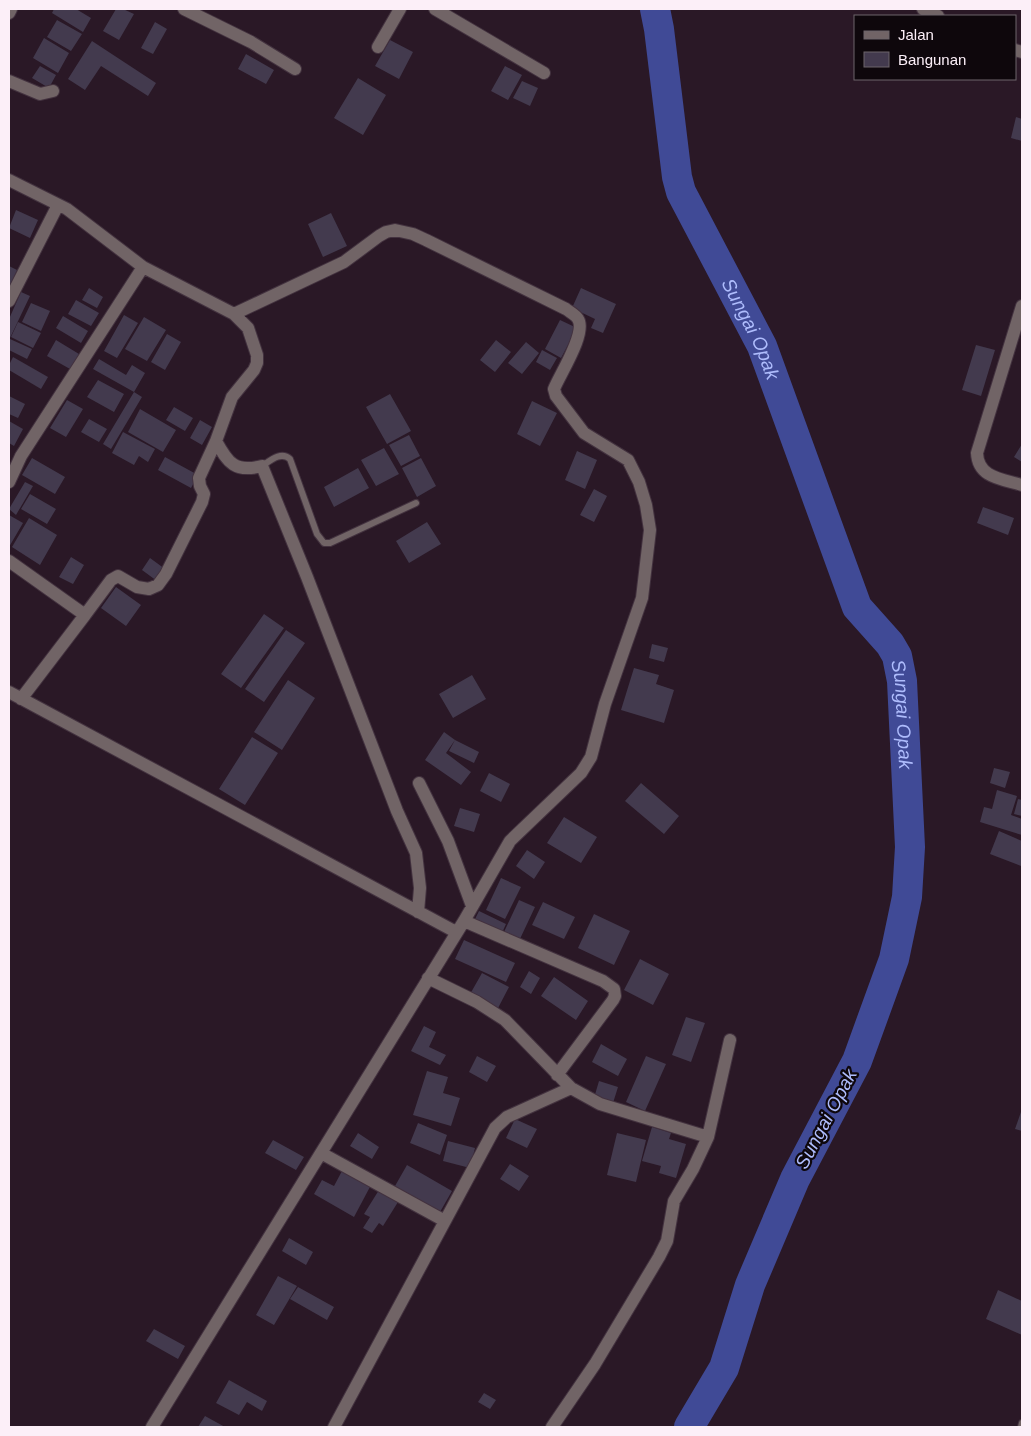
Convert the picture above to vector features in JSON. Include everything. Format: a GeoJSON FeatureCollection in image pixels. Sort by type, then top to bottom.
{"type":"FeatureCollection","features":[{"type":"Feature","properties":{"kind":"street"},"geometry":{"type":"LineString","coordinates":[[9,13],[11,9]]}},
{"type":"Feature","properties":{"kind":"street"},"geometry":{"type":"LineString","coordinates":[[184,9],[251,42],[295,69]]}},
{"type":"Feature","properties":{"kind":"street"},"geometry":{"type":"LineString","coordinates":[[378,47],[400,9]]}},
{"type":"Feature","properties":{"kind":"street"},"geometry":{"type":"LineString","coordinates":[[435,9],[544,73]]}},
{"type":"Feature","properties":{"kind":"street"},"geometry":{"type":"LineString","coordinates":[[923,9],[936,15]]}},
{"type":"Feature","properties":{"kind":"street"},"geometry":{"type":"LineString","coordinates":[[9,81],[40,94],[53,91]]}},
{"type":"Feature","properties":{"kind":"street"},"geometry":{"type":"LineString","coordinates":[[9,180],[67,209],[143,267],[234,314],[248,328],[257,355],[257,363],[254,370],[232,397],[216,441],[199,478],[204,494],[202,502],[166,574],[158,585],[149,589],[137,587],[118,576],[112,580],[21,699]]}},
{"type":"Feature","properties":{"kind":"street"},"geometry":{"type":"LineString","coordinates":[[9,301],[58,205]]}},
{"type":"Feature","properties":{"kind":"street"},"geometry":{"type":"LineString","coordinates":[[152,1427],[464,921],[510,841],[580,773],[591,757],[605,704],[642,598],[650,530],[640,482],[628,460],[584,433],[556,396],[554,389],[579,335],[581,326],[578,319],[566,309],[426,240],[413,234],[395,230],[379,236],[344,262],[234,314]]}},
{"type":"Feature","properties":{"kind":"street"},"geometry":{"type":"LineString","coordinates":[[9,482],[21,456],[143,267]]}},
{"type":"Feature","properties":{"kind":"street"},"geometry":{"type":"LineString","coordinates":[[1022,306],[977,453],[977,463],[988,475],[1022,485]]}},
{"type":"Feature","properties":{"kind":"street"},"geometry":{"type":"LineString","coordinates":[[216,441],[226,459],[240,468],[250,469],[262,466],[397,811],[416,853],[420,888],[418,912]]}},
{"type":"Feature","properties":{"kind":"street"},"geometry":{"type":"LineString","coordinates":[[9,561],[85,616]]}},
{"type":"Feature","properties":{"kind":"street"},"geometry":{"type":"LineString","coordinates":[[9,692],[456,932]]}},
{"type":"Feature","properties":{"kind":"street"},"geometry":{"type":"LineString","coordinates":[[419,783],[448,841],[472,906]]}},
{"type":"Feature","properties":{"kind":"street"},"geometry":{"type":"LineString","coordinates":[[464,921],[602,981],[614,989],[614,1000],[558,1075]]}},
{"type":"Feature","properties":{"kind":"street"},"geometry":{"type":"LineString","coordinates":[[428,978],[477,1002],[505,1020],[571,1088],[600,1104],[703,1135]]}},
{"type":"Feature","properties":{"kind":"street"},"geometry":{"type":"LineString","coordinates":[[552,1427],[596,1364],[659,1257],[669,1234],[674,1201],[693,1169],[730,1040]]}},
{"type":"Feature","properties":{"kind":"street"},"geometry":{"type":"LineString","coordinates":[[334,1427],[495,1128],[507,1118],[571,1088]]}},
{"type":"Feature","properties":{"kind":"street"},"geometry":{"type":"LineString","coordinates":[[321,1153],[445,1221]]}},
{"type":"Feature","properties":{"kind":"lane"},"geometry":{"type":"LineString","coordinates":[[262,466],[280,456],[284,455],[290,459],[317,534],[324,543],[330,543],[416,503]]}},
{"type":"Feature","properties":{"kind":"building"},"geometry":{"type":"Polygon","coordinates":[[[54,9],[76,9],[91,18],[83,32],[52,13],[54,9]]]}},
{"type":"Feature","properties":{"kind":"building"},"geometry":{"type":"Polygon","coordinates":[[[116,9],[123,9],[134,14],[119,40],[103,31],[116,9]]]}},
{"type":"Feature","properties":{"kind":"building"},"geometry":{"type":"Polygon","coordinates":[[[57,20],[82,34],[71,51],[47,37],[57,20]]]}},
{"type":"Feature","properties":{"kind":"building"},"geometry":{"type":"Polygon","coordinates":[[[155,22],[167,29],[153,54],[141,48],[155,22]]]}},
{"type":"Feature","properties":{"kind":"building"},"geometry":{"type":"Polygon","coordinates":[[[44,38],[69,53],[58,73],[33,58],[44,38]]]}},
{"type":"Feature","properties":{"kind":"building"},"geometry":{"type":"Polygon","coordinates":[[[390,40],[413,52],[399,79],[375,66],[390,40]]]}},
{"type":"Feature","properties":{"kind":"building"},"geometry":{"type":"Polygon","coordinates":[[[92,41],[156,83],[148,96],[101,66],[85,90],[68,79],[92,41]]]}},
{"type":"Feature","properties":{"kind":"building"},"geometry":{"type":"Polygon","coordinates":[[[246,54],[274,70],[266,84],[238,69],[246,54]]]}},
{"type":"Feature","properties":{"kind":"building"},"geometry":{"type":"Polygon","coordinates":[[[40,66],[56,75],[49,88],[32,78],[40,66]]]}},
{"type":"Feature","properties":{"kind":"building"},"geometry":{"type":"Polygon","coordinates":[[[505,66],[522,75],[508,100],[491,91],[505,66]]]}},
{"type":"Feature","properties":{"kind":"building"},"geometry":{"type":"Polygon","coordinates":[[[358,78],[386,95],[363,135],[334,118],[358,78]]]}},
{"type":"Feature","properties":{"kind":"building"},"geometry":{"type":"Polygon","coordinates":[[[522,81],[538,88],[530,106],[513,98],[522,81]]]}},
{"type":"Feature","properties":{"kind":"building"},"geometry":{"type":"Polygon","coordinates":[[[1016,117],[1022,119],[1022,141],[1011,138],[1016,117]]]}},
{"type":"Feature","properties":{"kind":"building"},"geometry":{"type":"Polygon","coordinates":[[[16,210],[38,220],[30,238],[9,228],[16,210]]]}},
{"type":"Feature","properties":{"kind":"building"},"geometry":{"type":"Polygon","coordinates":[[[331,213],[347,246],[323,257],[308,224],[331,213]]]}},
{"type":"Feature","properties":{"kind":"building"},"geometry":{"type":"Polygon","coordinates":[[[9,266],[17,270],[9,289],[9,266]]]}},
{"type":"Feature","properties":{"kind":"building"},"geometry":{"type":"Polygon","coordinates":[[[89,288],[103,297],[97,308],[82,300],[89,288]]]}},
{"type":"Feature","properties":{"kind":"building"},"geometry":{"type":"Polygon","coordinates":[[[581,288],[616,304],[603,333],[591,328],[595,319],[572,308],[581,288]]]}},
{"type":"Feature","properties":{"kind":"building"},"geometry":{"type":"Polygon","coordinates":[[[21,292],[30,296],[9,340],[9,319],[21,292]]]}},
{"type":"Feature","properties":{"kind":"building"},"geometry":{"type":"Polygon","coordinates":[[[76,300],[99,313],[91,326],[68,314],[76,300]]]}},
{"type":"Feature","properties":{"kind":"building"},"geometry":{"type":"Polygon","coordinates":[[[31,303],[50,311],[41,331],[22,322],[31,303]]]}},
{"type":"Feature","properties":{"kind":"building"},"geometry":{"type":"Polygon","coordinates":[[[124,315],[138,323],[117,358],[104,351],[124,315]]]}},
{"type":"Feature","properties":{"kind":"building"},"geometry":{"type":"Polygon","coordinates":[[[63,316],[88,331],[81,343],[56,328],[63,316]]]}},
{"type":"Feature","properties":{"kind":"building"},"geometry":{"type":"Polygon","coordinates":[[[144,317],[166,330],[147,361],[125,349],[144,317]]]}},
{"type":"Feature","properties":{"kind":"building"},"geometry":{"type":"Polygon","coordinates":[[[560,320],[577,328],[561,358],[545,349],[560,320]]]}},
{"type":"Feature","properties":{"kind":"building"},"geometry":{"type":"Polygon","coordinates":[[[18,322],[41,333],[33,348],[11,337],[18,322]]]}},
{"type":"Feature","properties":{"kind":"building"},"geometry":{"type":"Polygon","coordinates":[[[167,334],[181,342],[165,370],[151,362],[167,334]]]}},
{"type":"Feature","properties":{"kind":"building"},"geometry":{"type":"Polygon","coordinates":[[[10,339],[32,349],[27,359],[9,350],[10,339]]]}},
{"type":"Feature","properties":{"kind":"building"},"geometry":{"type":"Polygon","coordinates":[[[56,340],[79,354],[70,369],[47,356],[56,340]]]}},
{"type":"Feature","properties":{"kind":"building"},"geometry":{"type":"Polygon","coordinates":[[[496,340],[511,352],[495,372],[480,360],[496,340]]]}},
{"type":"Feature","properties":{"kind":"building"},"geometry":{"type":"Polygon","coordinates":[[[526,342],[539,353],[522,374],[508,363],[526,342]]]}},
{"type":"Feature","properties":{"kind":"building"},"geometry":{"type":"Polygon","coordinates":[[[976,345],[995,350],[981,396],[962,390],[976,345]]]}},
{"type":"Feature","properties":{"kind":"building"},"geometry":{"type":"Polygon","coordinates":[[[542,350],[557,358],[550,370],[536,362],[542,350]]]}},
{"type":"Feature","properties":{"kind":"building"},"geometry":{"type":"Polygon","coordinates":[[[13,357],[48,377],[41,389],[9,370],[13,357]]]}},
{"type":"Feature","properties":{"kind":"building"},"geometry":{"type":"Polygon","coordinates":[[[99,359],[126,375],[132,365],[145,373],[134,392],[93,369],[99,359]]]}},
{"type":"Feature","properties":{"kind":"building"},"geometry":{"type":"Polygon","coordinates":[[[98,380],[124,394],[114,412],[87,397],[98,380]]]}},
{"type":"Feature","properties":{"kind":"building"},"geometry":{"type":"Polygon","coordinates":[[[134,392],[142,397],[111,449],[103,444],[134,392]]]}},
{"type":"Feature","properties":{"kind":"building"},"geometry":{"type":"Polygon","coordinates":[[[390,394],[411,431],[387,444],[366,407],[390,394]]]}},
{"type":"Feature","properties":{"kind":"building"},"geometry":{"type":"Polygon","coordinates":[[[9,396],[25,404],[18,418],[9,414],[9,396]]]}},
{"type":"Feature","properties":{"kind":"building"},"geometry":{"type":"Polygon","coordinates":[[[67,400],[83,409],[66,437],[50,428],[67,400]]]}},
{"type":"Feature","properties":{"kind":"building"},"geometry":{"type":"Polygon","coordinates":[[[532,401],[557,413],[540,446],[517,434],[532,401]]]}},
{"type":"Feature","properties":{"kind":"building"},"geometry":{"type":"Polygon","coordinates":[[[174,407],[193,418],[185,431],[166,420],[174,407]]]}},
{"type":"Feature","properties":{"kind":"building"},"geometry":{"type":"Polygon","coordinates":[[[140,409],[176,430],[163,452],[128,432],[140,409]]]}},
{"type":"Feature","properties":{"kind":"building"},"geometry":{"type":"Polygon","coordinates":[[[89,419],[107,429],[99,442],[81,432],[89,419]]]}},
{"type":"Feature","properties":{"kind":"building"},"geometry":{"type":"Polygon","coordinates":[[[200,420],[212,427],[202,445],[190,438],[200,420]]]}},
{"type":"Feature","properties":{"kind":"building"},"geometry":{"type":"Polygon","coordinates":[[[9,421],[23,429],[14,446],[9,443],[9,421]]]}},
{"type":"Feature","properties":{"kind":"building"},"geometry":{"type":"Polygon","coordinates":[[[123,432],[155,449],[148,462],[139,456],[134,465],[112,453],[123,432]]]}},
{"type":"Feature","properties":{"kind":"building"},"geometry":{"type":"Polygon","coordinates":[[[409,435],[420,456],[401,466],[389,445],[409,435]]]}},
{"type":"Feature","properties":{"kind":"building"},"geometry":{"type":"Polygon","coordinates":[[[1022,444],[1022,462],[1014,457],[1022,444]]]}},
{"type":"Feature","properties":{"kind":"building"},"geometry":{"type":"Polygon","coordinates":[[[384,448],[399,474],[376,486],[361,460],[384,448]]]}},
{"type":"Feature","properties":{"kind":"building"},"geometry":{"type":"Polygon","coordinates":[[[577,451],[597,460],[585,489],[565,480],[577,451]]]}},
{"type":"Feature","properties":{"kind":"building"},"geometry":{"type":"Polygon","coordinates":[[[165,457],[198,475],[191,488],[158,470],[165,457]]]}},
{"type":"Feature","properties":{"kind":"building"},"geometry":{"type":"Polygon","coordinates":[[[32,458],[65,477],[55,494],[22,475],[32,458]]]}},
{"type":"Feature","properties":{"kind":"building"},"geometry":{"type":"Polygon","coordinates":[[[421,458],[436,486],[417,497],[402,468],[421,458]]]}},
{"type":"Feature","properties":{"kind":"building"},"geometry":{"type":"Polygon","coordinates":[[[358,468],[369,488],[334,507],[324,487],[358,468]]]}},
{"type":"Feature","properties":{"kind":"building"},"geometry":{"type":"Polygon","coordinates":[[[25,482],[33,486],[16,515],[9,509],[25,482]]]}},
{"type":"Feature","properties":{"kind":"building"},"geometry":{"type":"Polygon","coordinates":[[[594,489],[607,496],[594,522],[580,515],[594,489]]]}},
{"type":"Feature","properties":{"kind":"building"},"geometry":{"type":"Polygon","coordinates":[[[30,494],[56,509],[47,524],[21,509],[30,494]]]}},
{"type":"Feature","properties":{"kind":"building"},"geometry":{"type":"Polygon","coordinates":[[[983,507],[1014,518],[1008,535],[977,523],[983,507]]]}},
{"type":"Feature","properties":{"kind":"building"},"geometry":{"type":"Polygon","coordinates":[[[9,515],[23,523],[9,547],[9,515]]]}},
{"type":"Feature","properties":{"kind":"building"},"geometry":{"type":"Polygon","coordinates":[[[29,518],[57,535],[40,565],[12,547],[29,518]]]}},
{"type":"Feature","properties":{"kind":"building"},"geometry":{"type":"Polygon","coordinates":[[[427,522],[441,544],[409,563],[396,541],[427,522]]]}},
{"type":"Feature","properties":{"kind":"building"},"geometry":{"type":"Polygon","coordinates":[[[71,557],[84,565],[73,584],[59,577],[71,557]]]}},
{"type":"Feature","properties":{"kind":"building"},"geometry":{"type":"Polygon","coordinates":[[[150,558],[165,569],[157,581],[142,570],[150,558]]]}},
{"type":"Feature","properties":{"kind":"building"},"geometry":{"type":"Polygon","coordinates":[[[116,587],[141,605],[126,626],[101,608],[116,587]]]}},
{"type":"Feature","properties":{"kind":"building"},"geometry":{"type":"Polygon","coordinates":[[[264,614],[284,628],[241,688],[221,674],[264,614]]]}},
{"type":"Feature","properties":{"kind":"building"},"geometry":{"type":"Polygon","coordinates":[[[286,630],[305,643],[264,702],[245,689],[286,630]]]}},
{"type":"Feature","properties":{"kind":"building"},"geometry":{"type":"Polygon","coordinates":[[[652,644],[668,648],[664,662],[649,658],[652,644]]]}},
{"type":"Feature","properties":{"kind":"building"},"geometry":{"type":"Polygon","coordinates":[[[634,668],[659,675],[656,684],[674,690],[664,723],[621,710],[634,668]]]}},
{"type":"Feature","properties":{"kind":"building"},"geometry":{"type":"Polygon","coordinates":[[[472,675],[486,699],[453,718],[439,694],[472,675]]]}},
{"type":"Feature","properties":{"kind":"building"},"geometry":{"type":"Polygon","coordinates":[[[288,680],[315,698],[282,750],[254,732],[288,680]]]}},
{"type":"Feature","properties":{"kind":"building"},"geometry":{"type":"Polygon","coordinates":[[[444,732],[455,740],[446,753],[471,772],[461,785],[425,760],[444,732]]]}},
{"type":"Feature","properties":{"kind":"building"},"geometry":{"type":"Polygon","coordinates":[[[252,737],[278,753],[245,805],[219,789],[252,737]]]}},
{"type":"Feature","properties":{"kind":"building"},"geometry":{"type":"Polygon","coordinates":[[[455,740],[479,752],[474,763],[449,751],[455,740]]]}},
{"type":"Feature","properties":{"kind":"building"},"geometry":{"type":"Polygon","coordinates":[[[994,768],[1010,772],[1005,788],[990,783],[994,768]]]}},
{"type":"Feature","properties":{"kind":"building"},"geometry":{"type":"Polygon","coordinates":[[[489,773],[510,784],[501,802],[480,791],[489,773]]]}},
{"type":"Feature","properties":{"kind":"building"},"geometry":{"type":"Polygon","coordinates":[[[641,783],[679,816],[664,834],[625,801],[641,783]]]}},
{"type":"Feature","properties":{"kind":"building"},"geometry":{"type":"Polygon","coordinates":[[[997,790],[1017,796],[1011,815],[1022,819],[1022,835],[980,822],[984,807],[992,809],[997,790]]]}},
{"type":"Feature","properties":{"kind":"building"},"geometry":{"type":"Polygon","coordinates":[[[1018,799],[1022,800],[1022,816],[1014,814],[1018,799]]]}},
{"type":"Feature","properties":{"kind":"building"},"geometry":{"type":"Polygon","coordinates":[[[460,808],[480,814],[474,832],[454,826],[460,808]]]}},
{"type":"Feature","properties":{"kind":"building"},"geometry":{"type":"Polygon","coordinates":[[[564,817],[597,837],[581,863],[547,843],[564,817]]]}},
{"type":"Feature","properties":{"kind":"building"},"geometry":{"type":"Polygon","coordinates":[[[999,831],[1022,841],[1021,866],[990,854],[999,831]]]}},
{"type":"Feature","properties":{"kind":"building"},"geometry":{"type":"Polygon","coordinates":[[[527,850],[545,862],[534,879],[516,866],[527,850]]]}},
{"type":"Feature","properties":{"kind":"building"},"geometry":{"type":"Polygon","coordinates":[[[501,878],[521,887],[505,919],[486,910],[501,878]]]}},
{"type":"Feature","properties":{"kind":"building"},"geometry":{"type":"Polygon","coordinates":[[[519,900],[535,907],[519,941],[503,934],[519,900]]]}},
{"type":"Feature","properties":{"kind":"building"},"geometry":{"type":"Polygon","coordinates":[[[543,902],[575,917],[564,939],[532,925],[543,902]]]}},
{"type":"Feature","properties":{"kind":"building"},"geometry":{"type":"Polygon","coordinates":[[[479,911],[506,924],[501,935],[474,921],[479,911]]]}},
{"type":"Feature","properties":{"kind":"building"},"geometry":{"type":"Polygon","coordinates":[[[594,914],[630,931],[614,965],[578,948],[594,914]]]}},
{"type":"Feature","properties":{"kind":"building"},"geometry":{"type":"Polygon","coordinates":[[[464,940],[515,963],[506,982],[455,959],[464,940]]]}},
{"type":"Feature","properties":{"kind":"building"},"geometry":{"type":"Polygon","coordinates":[[[640,959],[669,974],[653,1005],[624,990],[640,959]]]}},
{"type":"Feature","properties":{"kind":"building"},"geometry":{"type":"Polygon","coordinates":[[[529,971],[540,978],[531,994],[520,987],[529,971]]]}},
{"type":"Feature","properties":{"kind":"building"},"geometry":{"type":"Polygon","coordinates":[[[482,973],[509,987],[497,1010],[469,996],[482,973]]]}},
{"type":"Feature","properties":{"kind":"building"},"geometry":{"type":"Polygon","coordinates":[[[554,977],[588,1001],[576,1020],[541,996],[554,977]]]}},
{"type":"Feature","properties":{"kind":"building"},"geometry":{"type":"Polygon","coordinates":[[[686,1017],[705,1023],[691,1062],[672,1055],[686,1017]]]}},
{"type":"Feature","properties":{"kind":"building"},"geometry":{"type":"Polygon","coordinates":[[[424,1026],[436,1032],[429,1047],[446,1055],[440,1065],[411,1051],[424,1026]]]}},
{"type":"Feature","properties":{"kind":"building"},"geometry":{"type":"Polygon","coordinates":[[[601,1044],[627,1059],[618,1076],[592,1062],[601,1044]]]}},
{"type":"Feature","properties":{"kind":"building"},"geometry":{"type":"Polygon","coordinates":[[[477,1056],[496,1066],[487,1082],[469,1072],[477,1056]]]}},
{"type":"Feature","properties":{"kind":"building"},"geometry":{"type":"Polygon","coordinates":[[[646,1056],[666,1064],[645,1111],[626,1102],[646,1056]]]}},
{"type":"Feature","properties":{"kind":"building"},"geometry":{"type":"Polygon","coordinates":[[[427,1071],[448,1077],[443,1093],[460,1098],[451,1126],[413,1115],[427,1071]]]}},
{"type":"Feature","properties":{"kind":"building"},"geometry":{"type":"Polygon","coordinates":[[[599,1081],[618,1087],[613,1103],[594,1098],[599,1081]]]}},
{"type":"Feature","properties":{"kind":"building"},"geometry":{"type":"Polygon","coordinates":[[[1022,1109],[1022,1131],[1015,1129],[1022,1109]]]}},
{"type":"Feature","properties":{"kind":"building"},"geometry":{"type":"Polygon","coordinates":[[[515,1119],[537,1129],[527,1148],[506,1138],[515,1119]]]}},
{"type":"Feature","properties":{"kind":"building"},"geometry":{"type":"Polygon","coordinates":[[[418,1123],[447,1135],[440,1155],[410,1143],[418,1123]]]}},
{"type":"Feature","properties":{"kind":"building"},"geometry":{"type":"Polygon","coordinates":[[[652,1127],[671,1133],[669,1139],[686,1144],[676,1178],[659,1173],[661,1166],[642,1161],[652,1127]]]}},
{"type":"Feature","properties":{"kind":"building"},"geometry":{"type":"Polygon","coordinates":[[[358,1133],[379,1147],[372,1159],[350,1146],[358,1133]]]}},
{"type":"Feature","properties":{"kind":"building"},"geometry":{"type":"Polygon","coordinates":[[[617,1133],[646,1140],[636,1182],[607,1175],[617,1133]]]}},
{"type":"Feature","properties":{"kind":"building"},"geometry":{"type":"Polygon","coordinates":[[[273,1140],[304,1157],[296,1170],[265,1153],[273,1140]]]}},
{"type":"Feature","properties":{"kind":"building"},"geometry":{"type":"Polygon","coordinates":[[[448,1141],[475,1148],[470,1168],[443,1161],[448,1141]]]}},
{"type":"Feature","properties":{"kind":"building"},"geometry":{"type":"Polygon","coordinates":[[[510,1164],[529,1176],[519,1191],[500,1179],[510,1164]]]}},
{"type":"Feature","properties":{"kind":"building"},"geometry":{"type":"Polygon","coordinates":[[[407,1165],[452,1191],[440,1212],[395,1186],[407,1165]]]}},
{"type":"Feature","properties":{"kind":"building"},"geometry":{"type":"Polygon","coordinates":[[[342,1171],[371,1185],[354,1217],[314,1194],[322,1180],[334,1186],[342,1171]]]}},
{"type":"Feature","properties":{"kind":"building"},"geometry":{"type":"Polygon","coordinates":[[[379,1190],[398,1202],[383,1226],[379,1223],[372,1233],[363,1228],[370,1217],[364,1214],[379,1190]]]}},
{"type":"Feature","properties":{"kind":"building"},"geometry":{"type":"Polygon","coordinates":[[[289,1238],[313,1252],[306,1265],[282,1251],[289,1238]]]}},
{"type":"Feature","properties":{"kind":"building"},"geometry":{"type":"Polygon","coordinates":[[[278,1276],[297,1286],[274,1325],[256,1315],[278,1276]]]}},
{"type":"Feature","properties":{"kind":"building"},"geometry":{"type":"Polygon","coordinates":[[[298,1287],[334,1307],[327,1320],[290,1299],[298,1287]]]}},
{"type":"Feature","properties":{"kind":"building"},"geometry":{"type":"Polygon","coordinates":[[[998,1290],[1022,1301],[1022,1335],[986,1319],[998,1290]]]}},
{"type":"Feature","properties":{"kind":"building"},"geometry":{"type":"Polygon","coordinates":[[[154,1329],[185,1346],[178,1359],[146,1341],[154,1329]]]}},
{"type":"Feature","properties":{"kind":"building"},"geometry":{"type":"Polygon","coordinates":[[[229,1380],[267,1401],[262,1411],[247,1402],[239,1415],[216,1403],[229,1380]]]}},
{"type":"Feature","properties":{"kind":"building"},"geometry":{"type":"Polygon","coordinates":[[[484,1393],[496,1400],[490,1409],[478,1402],[484,1393]]]}},
{"type":"Feature","properties":{"kind":"building"},"geometry":{"type":"Polygon","coordinates":[[[205,1416],[225,1427],[198,1427],[205,1416]]]}},
{"type":"Feature","properties":{"kind":"waterway","name":"Sungai Opak"},"geometry":{"type":"LineString","coordinates":[[655,9],[677,177],[681,192],[762,346],[857,607],[890,644],[897,656],[902,681],[910,847],[907,897],[894,959],[857,1061],[795,1179],[750,1285],[724,1368],[689,1427]]}}]}
